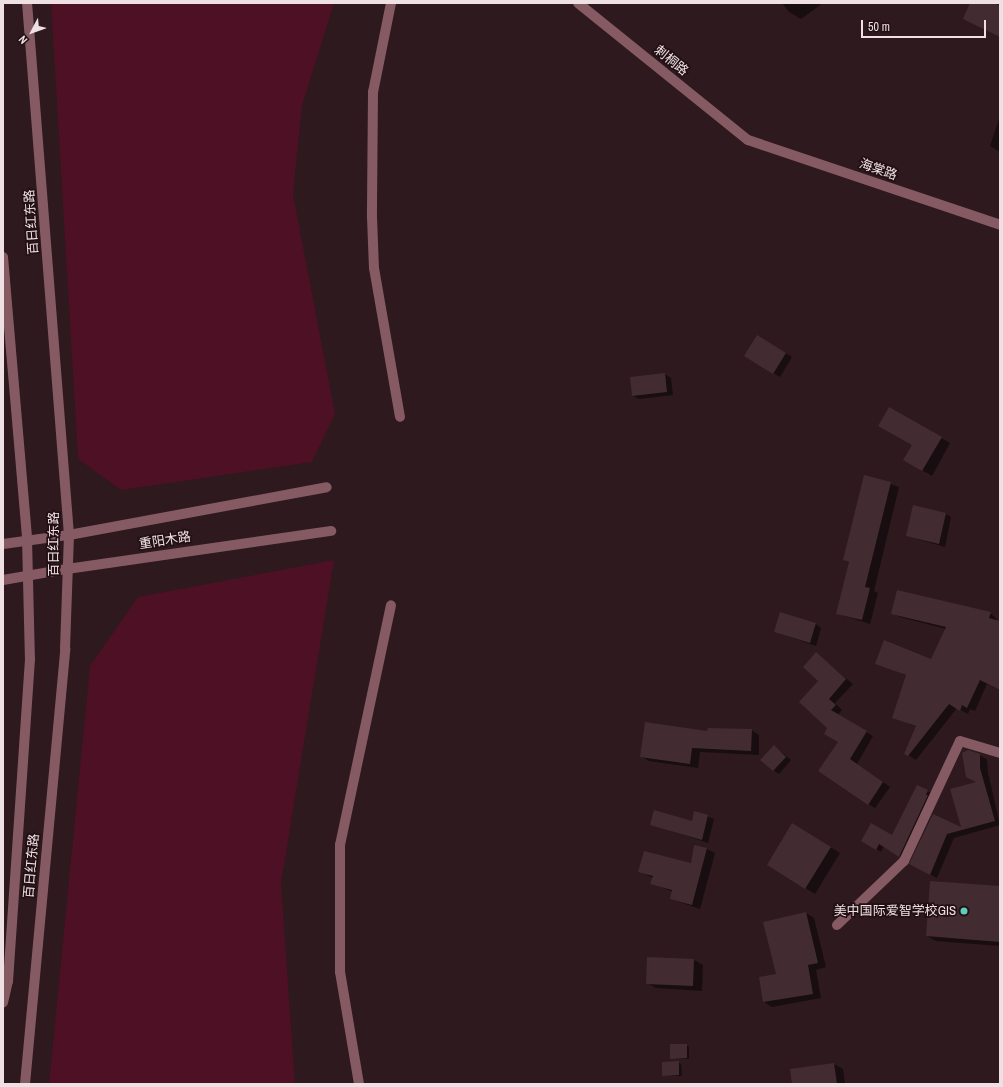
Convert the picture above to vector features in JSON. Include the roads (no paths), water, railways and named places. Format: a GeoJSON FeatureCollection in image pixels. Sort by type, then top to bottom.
{"type":"FeatureCollection","features":[{"type":"Feature","properties":{"kind":"street","name":"百日红东路"},"geometry":{"type":"LineString","coordinates":[[25,1084],[64,649],[68,535],[27,3]]}},
{"type":"Feature","properties":{"kind":"street"},"geometry":{"type":"LineString","coordinates":[[391,3],[373,92],[372,217],[374,268],[400,417]]}},
{"type":"Feature","properties":{"kind":"street","name":"刺桐路"},"geometry":{"type":"LineString","coordinates":[[578,3],[748,140]]}},
{"type":"Feature","properties":{"kind":"street","name":"海棠路"},"geometry":{"type":"LineString","coordinates":[[748,140],[1000,225]]}},
{"type":"Feature","properties":{"kind":"street","name":"百日红东路"},"geometry":{"type":"LineString","coordinates":[[3,257],[27,539],[30,659],[8,981],[3,1002]]}},
{"type":"Feature","properties":{"kind":"street","name":"重阳木路"},"geometry":{"type":"LineString","coordinates":[[3,544],[27,539],[68,535],[327,487]]}},
{"type":"Feature","properties":{"kind":"street","name":"重阳木路"},"geometry":{"type":"LineString","coordinates":[[3,580],[67,569],[332,531]]}},
{"type":"Feature","properties":{"kind":"street"},"geometry":{"type":"LineString","coordinates":[[359,1084],[340,972],[340,845],[391,605]]}},
{"type":"Feature","properties":{"kind":"street"},"geometry":{"type":"LineString","coordinates":[[837,925],[904,861],[960,741],[1000,753]]}},
{"type":"Feature","properties":{"kind":"place","name":"美中国际爱智学校GIS"},"geometry":{"type":"Point","coordinates":[964,911]}}]}
